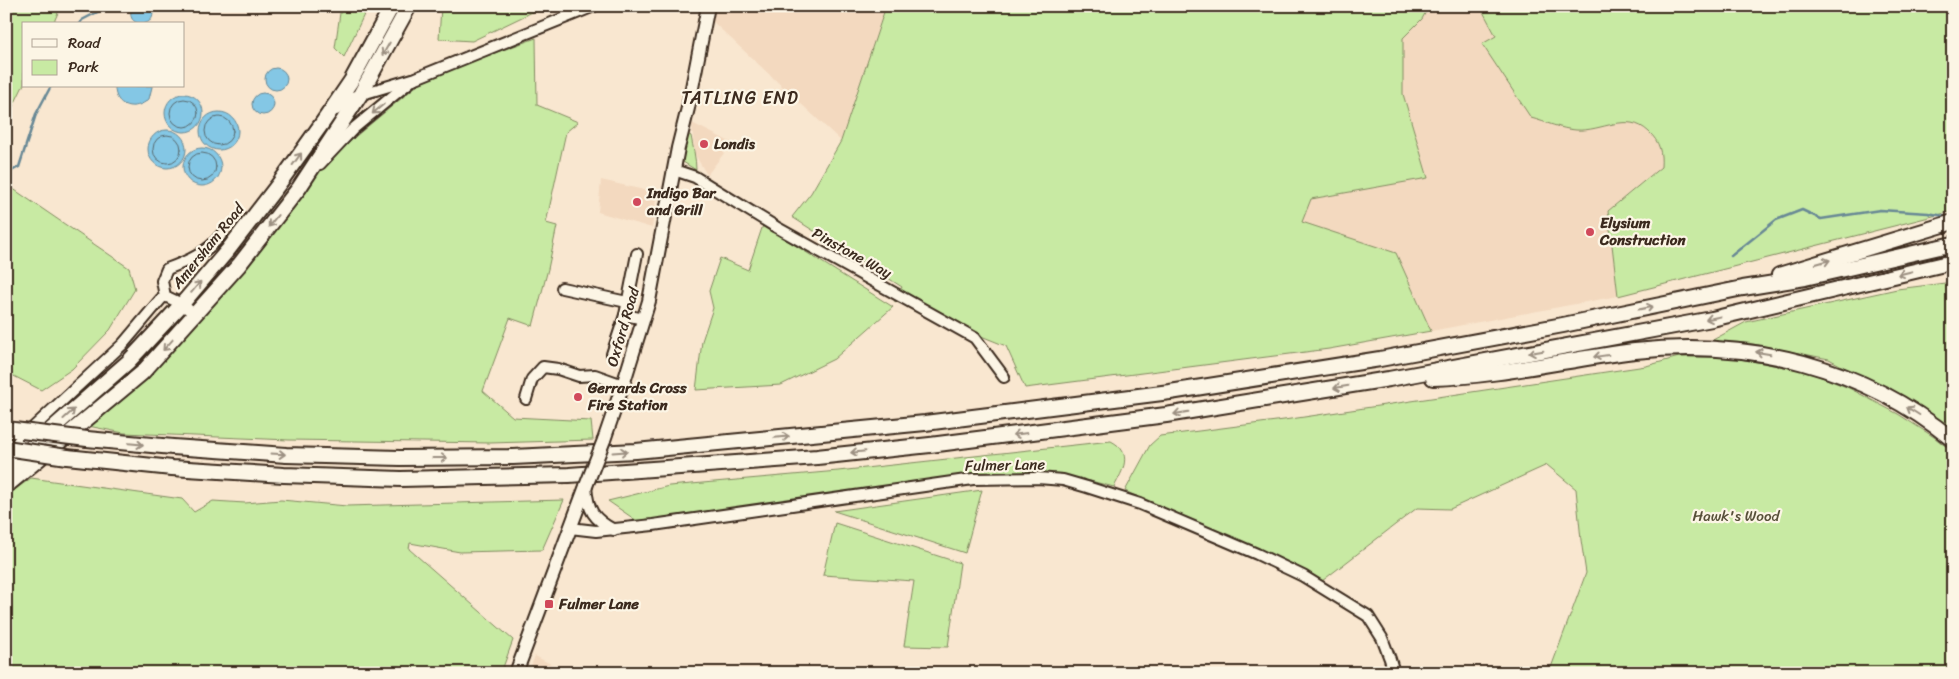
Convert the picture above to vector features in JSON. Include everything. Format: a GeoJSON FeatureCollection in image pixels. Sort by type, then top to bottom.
{"type":"FeatureCollection","features":[{"type":"Feature","properties":{"kind":"highway","name":"Amersham Road"},"geometry":{"type":"LineString","coordinates":[[6,469],[128,362],[182,304],[228,250],[273,192],[351,81],[392,6]]}},
{"type":"Feature","properties":{"kind":"highway"},"geometry":{"type":"LineString","coordinates":[[6,486],[142,374],[239,265],[299,188],[360,95],[409,6]]}},
{"type":"Feature","properties":{"kind":"highway"},"geometry":{"type":"LineString","coordinates":[[1743,288],[1953,222]]}},
{"type":"Feature","properties":{"kind":"highway"},"geometry":{"type":"LineString","coordinates":[[6,429],[87,439],[229,452],[342,457],[513,457],[636,451],[925,423],[1170,392],[1390,357],[1564,325],[1743,288],[1805,278],[1953,244]]}},
{"type":"Feature","properties":{"kind":"highway"},"geometry":{"type":"LineString","coordinates":[[6,448],[67,457],[172,468],[294,476],[420,479],[569,475],[754,462],[930,445],[1166,415],[1389,379],[1712,319],[1953,262]]}},
{"type":"Feature","properties":{"kind":"highway"},"geometry":{"type":"LineString","coordinates":[[1389,379],[1447,378],[1637,351],[1687,347],[1742,350],[1806,363],[1854,380],[1913,411],[1953,440]]}},
{"type":"Feature","properties":{"kind":"main road"},"geometry":{"type":"LineString","coordinates":[[678,148],[683,104],[700,6]]}},
{"type":"Feature","properties":{"kind":"main road","name":"Oxford Road"},"geometry":{"type":"LineString","coordinates":[[516,673],[604,440],[644,319],[708,6]]}},
{"type":"Feature","properties":{"kind":"street"},"geometry":{"type":"LineString","coordinates":[[323,122],[342,104],[360,95],[416,78],[594,6]]}},
{"type":"Feature","properties":{"kind":"street"},"geometry":{"type":"LineString","coordinates":[[299,188],[353,129],[416,78]]}},
{"type":"Feature","properties":{"kind":"street","name":"Pinstone Way"},"geometry":{"type":"LineString","coordinates":[[674,170],[695,177],[776,227],[975,338],[1004,377]]}},
{"type":"Feature","properties":{"kind":"street"},"geometry":{"type":"LineString","coordinates":[[165,296],[162,281],[167,268],[189,260],[206,250],[221,235]]}},
{"type":"Feature","properties":{"kind":"street"},"geometry":{"type":"LineString","coordinates":[[612,354],[625,315],[637,254]]}},
{"type":"Feature","properties":{"kind":"street"},"geometry":{"type":"LineString","coordinates":[[562,288],[627,302]]}},
{"type":"Feature","properties":{"kind":"street"},"geometry":{"type":"LineString","coordinates":[[165,296],[182,304],[195,315]]}},
{"type":"Feature","properties":{"kind":"street"},"geometry":{"type":"LineString","coordinates":[[6,452],[123,344],[165,296]]}},
{"type":"Feature","properties":{"kind":"street"},"geometry":{"type":"LineString","coordinates":[[625,315],[644,319]]}},
{"type":"Feature","properties":{"kind":"street"},"geometry":{"type":"LineString","coordinates":[[526,399],[532,379],[543,367],[558,369],[578,376],[595,375],[623,385]]}},
{"type":"Feature","properties":{"kind":"street","name":"Fulmer Lane"},"geometry":{"type":"LineString","coordinates":[[570,528],[596,531],[614,530],[973,479],[1017,477],[1063,480],[1140,504],[1257,554],[1303,576],[1368,616],[1382,638],[1394,673]]}},
{"type":"Feature","properties":{"kind":"street"},"geometry":{"type":"LineString","coordinates":[[586,486],[588,506],[597,520],[614,530]]}},
{"type":"Feature","properties":{"kind":"shaded area"},"geometry":{"type":"Polygon","coordinates":[[[715,6],[861,6],[884,13],[841,141],[712,21],[715,6]]]}},
{"type":"Feature","properties":{"kind":"shaded area"},"geometry":{"type":"Polygon","coordinates":[[[1429,6],[1480,6],[1496,36],[1483,44],[1621,122],[1632,122],[1643,126],[1655,138],[1662,153],[1661,167],[1608,211],[1618,296],[1431,331],[1396,253],[1301,222],[1311,199],[1428,177],[1403,94],[1403,38],[1422,19],[1429,6]]]}},
{"type":"Feature","properties":{"kind":"shaded area"},"geometry":{"type":"Polygon","coordinates":[[[692,123],[732,143],[707,175],[694,153],[692,123]]]}},
{"type":"Feature","properties":{"kind":"shaded area"},"geometry":{"type":"Polygon","coordinates":[[[601,180],[657,193],[652,228],[598,212],[601,180]]]}},
{"type":"Feature","properties":{"kind":"shaded area"},"geometry":{"type":"Polygon","coordinates":[[[535,656],[568,673],[528,673],[535,656]]]}},
{"type":"Feature","properties":{"kind":"green space"},"geometry":{"type":"Polygon","coordinates":[[[6,6],[61,6],[54,22],[22,22],[22,88],[6,121],[6,6]]]}},
{"type":"Feature","properties":{"kind":"green space"},"geometry":{"type":"Polygon","coordinates":[[[341,6],[368,6],[344,57],[335,48],[341,6]]]}},
{"type":"Feature","properties":{"kind":"green space"},"geometry":{"type":"Polygon","coordinates":[[[441,6],[545,6],[472,41],[439,39],[441,6]]]}},
{"type":"Feature","properties":{"kind":"green space"},"geometry":{"type":"Polygon","coordinates":[[[886,6],[1429,6],[1422,19],[1403,38],[1403,94],[1428,178],[1311,199],[1302,222],[1396,253],[1431,331],[1329,349],[1025,388],[1006,346],[894,301],[902,287],[792,217],[811,193],[841,141],[886,6]]]}},
{"type":"Feature","properties":{"kind":"green space"},"geometry":{"type":"Polygon","coordinates":[[[1480,6],[1953,6],[1953,211],[1618,296],[1608,211],[1661,167],[1661,152],[1658,144],[1649,132],[1641,126],[1632,123],[1576,130],[1531,118],[1482,44],[1496,36],[1480,6]]]}},
{"type":"Feature","properties":{"kind":"green space"},"geometry":{"type":"Polygon","coordinates":[[[536,38],[537,105],[578,122],[566,132],[546,223],[557,226],[533,326],[510,318],[483,391],[513,417],[591,421],[593,440],[490,443],[289,440],[124,433],[88,426],[313,177],[356,136],[426,78],[536,38]]]}},
{"type":"Feature","properties":{"kind":"green space"},"geometry":{"type":"Polygon","coordinates":[[[686,133],[691,136],[696,170],[683,162],[686,133]]]}},
{"type":"Feature","properties":{"kind":"green space"},"geometry":{"type":"Polygon","coordinates":[[[6,184],[129,268],[135,289],[110,330],[72,369],[41,390],[6,372],[6,184]]]}},
{"type":"Feature","properties":{"kind":"green space"},"geometry":{"type":"Polygon","coordinates":[[[763,225],[893,307],[834,359],[781,385],[696,390],[702,341],[713,308],[709,291],[720,258],[748,270],[763,225]]]}},
{"type":"Feature","properties":{"kind":"green space"},"geometry":{"type":"Polygon","coordinates":[[[1953,282],[1953,432],[1928,413],[1829,359],[1748,343],[1711,341],[1746,322],[1897,289],[1953,282]]]}},
{"type":"Feature","properties":{"kind":"green space","name":"Hawk's Wood"},"geometry":{"type":"Polygon","coordinates":[[[1679,357],[1729,357],[1806,371],[1849,388],[1898,414],[1934,437],[1953,452],[1953,673],[1549,673],[1586,573],[1576,489],[1547,465],[1450,509],[1417,508],[1322,581],[1125,491],[1150,445],[1160,436],[1284,420],[1646,366],[1679,357]]]}},
{"type":"Feature","properties":{"kind":"green space"},"geometry":{"type":"Polygon","coordinates":[[[1111,441],[1118,446],[1124,456],[1123,468],[1114,487],[1044,473],[982,474],[637,521],[608,501],[669,486],[838,471],[1111,441]]]}},
{"type":"Feature","properties":{"kind":"green space"},"geometry":{"type":"Polygon","coordinates":[[[31,478],[182,499],[194,512],[213,501],[245,503],[281,500],[347,506],[564,500],[542,550],[460,552],[410,543],[409,549],[513,640],[501,673],[6,673],[6,496],[31,478]]]}},
{"type":"Feature","properties":{"kind":"green space"},"geometry":{"type":"Polygon","coordinates":[[[982,490],[965,553],[834,511],[982,490]]]}},
{"type":"Feature","properties":{"kind":"green space"},"geometry":{"type":"Polygon","coordinates":[[[835,523],[960,563],[948,647],[904,646],[914,581],[823,575],[835,523]]]}},
{"type":"Feature","properties":{"kind":"water"},"geometry":{"type":"Polygon","coordinates":[[[133,6],[151,6],[153,14],[148,22],[136,22],[132,19],[133,6]]]}},
{"type":"Feature","properties":{"kind":"water"},"geometry":{"type":"Polygon","coordinates":[[[272,68],[280,68],[287,75],[287,83],[280,90],[272,90],[265,83],[265,75],[272,68]]]}},
{"type":"Feature","properties":{"kind":"water"},"geometry":{"type":"Polygon","coordinates":[[[115,88],[152,88],[149,99],[132,106],[122,103],[115,88]]]}},
{"type":"Feature","properties":{"kind":"water"},"geometry":{"type":"Polygon","coordinates":[[[259,93],[267,93],[274,100],[274,108],[267,115],[259,115],[252,108],[252,100],[259,93]]]}},
{"type":"Feature","properties":{"kind":"water"},"geometry":{"type":"Polygon","coordinates":[[[184,94],[197,100],[203,113],[197,126],[184,132],[171,126],[165,113],[171,100],[184,94]]]}},
{"type":"Feature","properties":{"kind":"water"},"geometry":{"type":"Polygon","coordinates":[[[219,112],[232,118],[238,131],[232,144],[219,150],[206,144],[200,131],[206,118],[219,112]]]}},
{"type":"Feature","properties":{"kind":"water"},"geometry":{"type":"Polygon","coordinates":[[[167,130],[180,136],[186,149],[180,162],[167,168],[154,162],[148,149],[154,136],[167,130]]]}},
{"type":"Feature","properties":{"kind":"water"},"geometry":{"type":"Polygon","coordinates":[[[202,148],[215,154],[221,167],[215,180],[202,186],[189,180],[183,167],[189,154],[202,148]]]}},
{"type":"Feature","properties":{"kind":"waterway"},"geometry":{"type":"LineString","coordinates":[[81,22],[109,6]]}},
{"type":"Feature","properties":{"kind":"waterway"},"geometry":{"type":"LineString","coordinates":[[6,174],[19,167],[36,114],[50,88]]}},
{"type":"Feature","properties":{"kind":"waterway"},"geometry":{"type":"LineString","coordinates":[[1731,256],[1776,220],[1802,210],[1821,219],[1880,210],[1928,213],[1949,217]]}},
{"type":"Feature","properties":{"kind":"place","name":"Londis"},"geometry":{"type":"Point","coordinates":[704,144]}},
{"type":"Feature","properties":{"kind":"place","name":"Indigo Bar and Grill"},"geometry":{"type":"Point","coordinates":[637,202]}},
{"type":"Feature","properties":{"kind":"place","name":"Elysium Construction"},"geometry":{"type":"Point","coordinates":[1590,232]}},
{"type":"Feature","properties":{"kind":"place","name":"Gerrards Cross Fire Station"},"geometry":{"type":"Point","coordinates":[578,397]}},
{"type":"Feature","properties":{"kind":"place","name":"Fulmer Lane"},"geometry":{"type":"Point","coordinates":[549,604]}},
{"type":"Feature","properties":{"kind":"district","name":"TATLING END"},"geometry":{"type":"Point","coordinates":[740,98]}}]}
